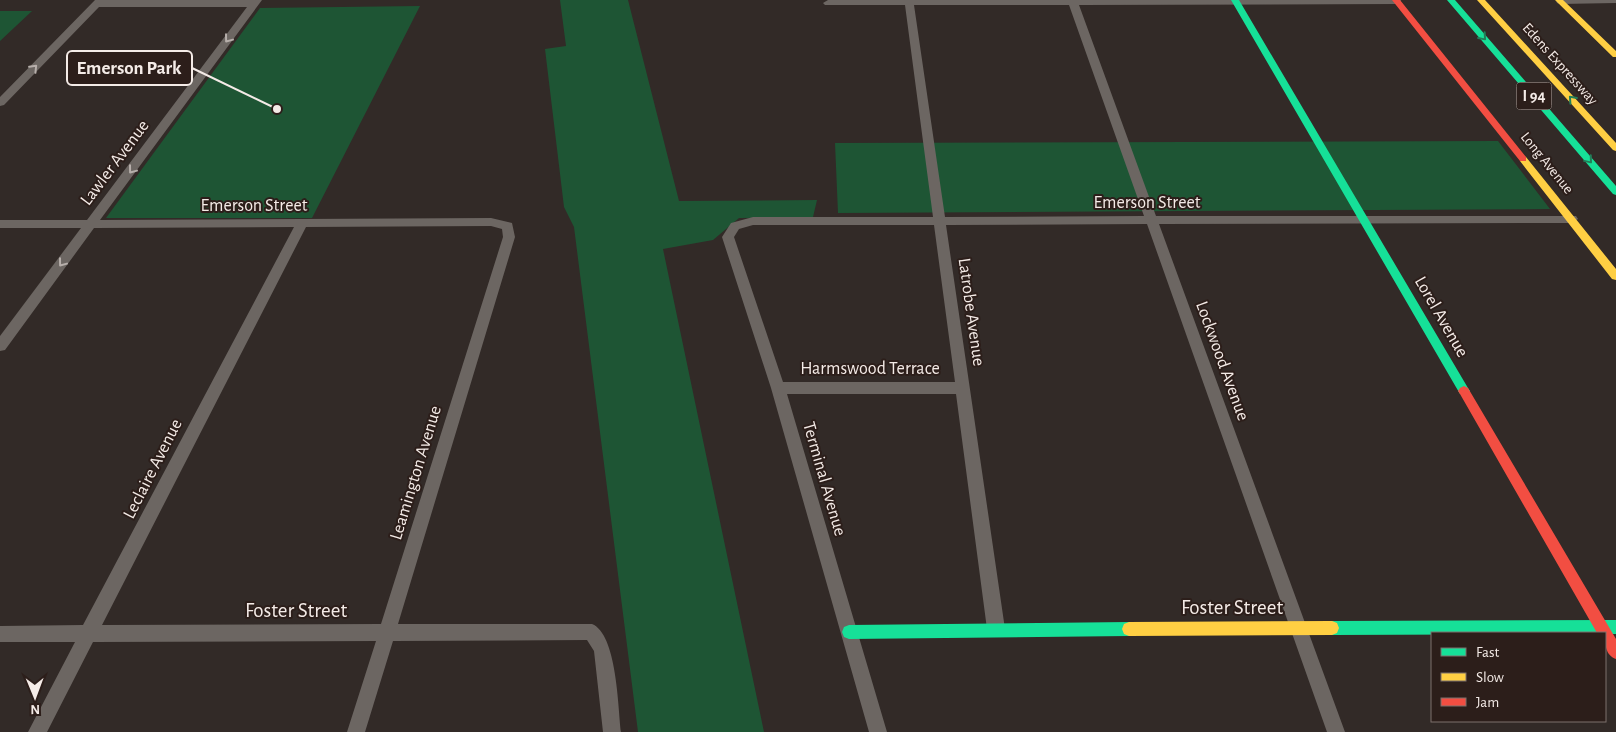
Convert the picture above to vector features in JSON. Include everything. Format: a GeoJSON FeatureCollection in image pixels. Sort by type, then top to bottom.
{"type":"FeatureCollection","features":[{"type":"Feature","properties":{"kind":"main road","name":"Long Avenue"},"geometry":{"type":"LineString","coordinates":[[1396,0],[1616,276]]}},
{"type":"Feature","properties":{"kind":"main road","name":"I 94"},"geometry":{"type":"LineString","coordinates":[[1451,0],[1616,192]]}},
{"type":"Feature","properties":{"kind":"main road","name":"Edens Expressway"},"geometry":{"type":"LineString","coordinates":[[1481,0],[1616,148]]}},
{"type":"Feature","properties":{"kind":"main road"},"geometry":{"type":"LineString","coordinates":[[1559,0],[1616,55]]}},
{"type":"Feature","properties":{"kind":"main road","name":"Lorel Avenue"},"geometry":{"type":"LineString","coordinates":[[1235,1],[1604,632]]}},
{"type":"Feature","properties":{"kind":"main road","name":"Foster Street"},"geometry":{"type":"LineString","coordinates":[[849,632],[996,629],[1616,627]]}},
{"type":"Feature","properties":{"kind":"main road","name":"Lorel Avenue"},"geometry":{"type":"LineString","coordinates":[[1606,635],[1616,652]]}},
{"type":"Feature","properties":{"kind":"street"},"geometry":{"type":"LineString","coordinates":[[828,3],[909,1],[1396,0]]}},
{"type":"Feature","properties":{"kind":"street"},"geometry":{"type":"LineString","coordinates":[[1559,0],[1616,0]]}},
{"type":"Feature","properties":{"kind":"street","name":"Latrobe Avenue"},"geometry":{"type":"LineString","coordinates":[[909,1],[996,629]]}},
{"type":"Feature","properties":{"kind":"street"},"geometry":{"type":"LineString","coordinates":[[0,103],[98,2],[256,2]]}},
{"type":"Feature","properties":{"kind":"street","name":"Lawler Avenue"},"geometry":{"type":"LineString","coordinates":[[0,346],[256,2]]}},
{"type":"Feature","properties":{"kind":"street","name":"Lockwood Avenue"},"geometry":{"type":"LineString","coordinates":[[1073,2],[1336,732]]}},
{"type":"Feature","properties":{"kind":"street","name":"Emerson Street"},"geometry":{"type":"LineString","coordinates":[[728,237],[735,226],[753,221],[1572,219]]}},
{"type":"Feature","properties":{"kind":"street","name":"Emerson Street"},"geometry":{"type":"LineString","coordinates":[[0,224],[491,222],[508,226]]}},
{"type":"Feature","properties":{"kind":"street","name":"Leclaire Avenue"},"geometry":{"type":"LineString","coordinates":[[37,732],[302,223]]}},
{"type":"Feature","properties":{"kind":"street","name":"Leamington Avenue"},"geometry":{"type":"LineString","coordinates":[[356,732],[509,237],[508,226]]}},
{"type":"Feature","properties":{"kind":"street","name":"Terminal Avenue"},"geometry":{"type":"LineString","coordinates":[[728,237],[778,388],[878,732]]}},
{"type":"Feature","properties":{"kind":"street","name":"Harmswood Terrace"},"geometry":{"type":"LineString","coordinates":[[778,388],[962,388]]}},
{"type":"Feature","properties":{"kind":"street","name":"Foster Street"},"geometry":{"type":"LineString","coordinates":[[0,634],[592,632],[602,649],[612,732]]}},
{"type":"Feature","properties":{"kind":"green space"},"geometry":{"type":"Polygon","coordinates":[[[560,0],[628,0],[679,201],[817,200],[813,217],[739,218],[713,240],[663,249],[764,732],[638,732],[574,227],[564,207],[545,49],[566,46],[560,0]]]}},
{"type":"Feature","properties":{"kind":"green space"},"geometry":{"type":"Polygon","coordinates":[[[420,6],[312,218],[106,218],[260,8],[420,6]]]}},
{"type":"Feature","properties":{"kind":"green space"},"geometry":{"type":"Polygon","coordinates":[[[0,11],[32,11],[0,41],[0,11]]]}},
{"type":"Feature","properties":{"kind":"green space"},"geometry":{"type":"Polygon","coordinates":[[[1498,141],[1550,209],[838,213],[835,143],[1498,141]]]}},
{"type":"Feature","properties":{"kind":"traffic: fast"},"geometry":{"type":"LineString","coordinates":[[1235,0],[1464,391]]}},
{"type":"Feature","properties":{"kind":"traffic: fast"},"geometry":{"type":"LineString","coordinates":[[1451,0],[1616,192]]}},
{"type":"Feature","properties":{"kind":"traffic: fast"},"geometry":{"type":"LineString","coordinates":[[1332,628],[1616,627]]}},
{"type":"Feature","properties":{"kind":"traffic: fast"},"geometry":{"type":"LineString","coordinates":[[849,632],[1129,629]]}},
{"type":"Feature","properties":{"kind":"traffic: slow"},"geometry":{"type":"LineString","coordinates":[[1481,0],[1616,148]]}},
{"type":"Feature","properties":{"kind":"traffic: slow"},"geometry":{"type":"LineString","coordinates":[[1559,0],[1616,55]]}},
{"type":"Feature","properties":{"kind":"traffic: slow"},"geometry":{"type":"LineString","coordinates":[[1523,159],[1616,276]]}},
{"type":"Feature","properties":{"kind":"traffic: slow"},"geometry":{"type":"LineString","coordinates":[[1129,629],[1332,628]]}},
{"type":"Feature","properties":{"kind":"traffic: jam"},"geometry":{"type":"LineString","coordinates":[[1396,0],[1523,159]]}},
{"type":"Feature","properties":{"kind":"traffic: jam"},"geometry":{"type":"LineString","coordinates":[[1464,391],[1604,632]]}},
{"type":"Feature","properties":{"kind":"traffic: jam"},"geometry":{"type":"LineString","coordinates":[[1606,635],[1616,652]]}},
{"type":"Feature","properties":{"kind":"place","name":"Emerson Park"},"geometry":{"type":"Point","coordinates":[277,109]}}]}
